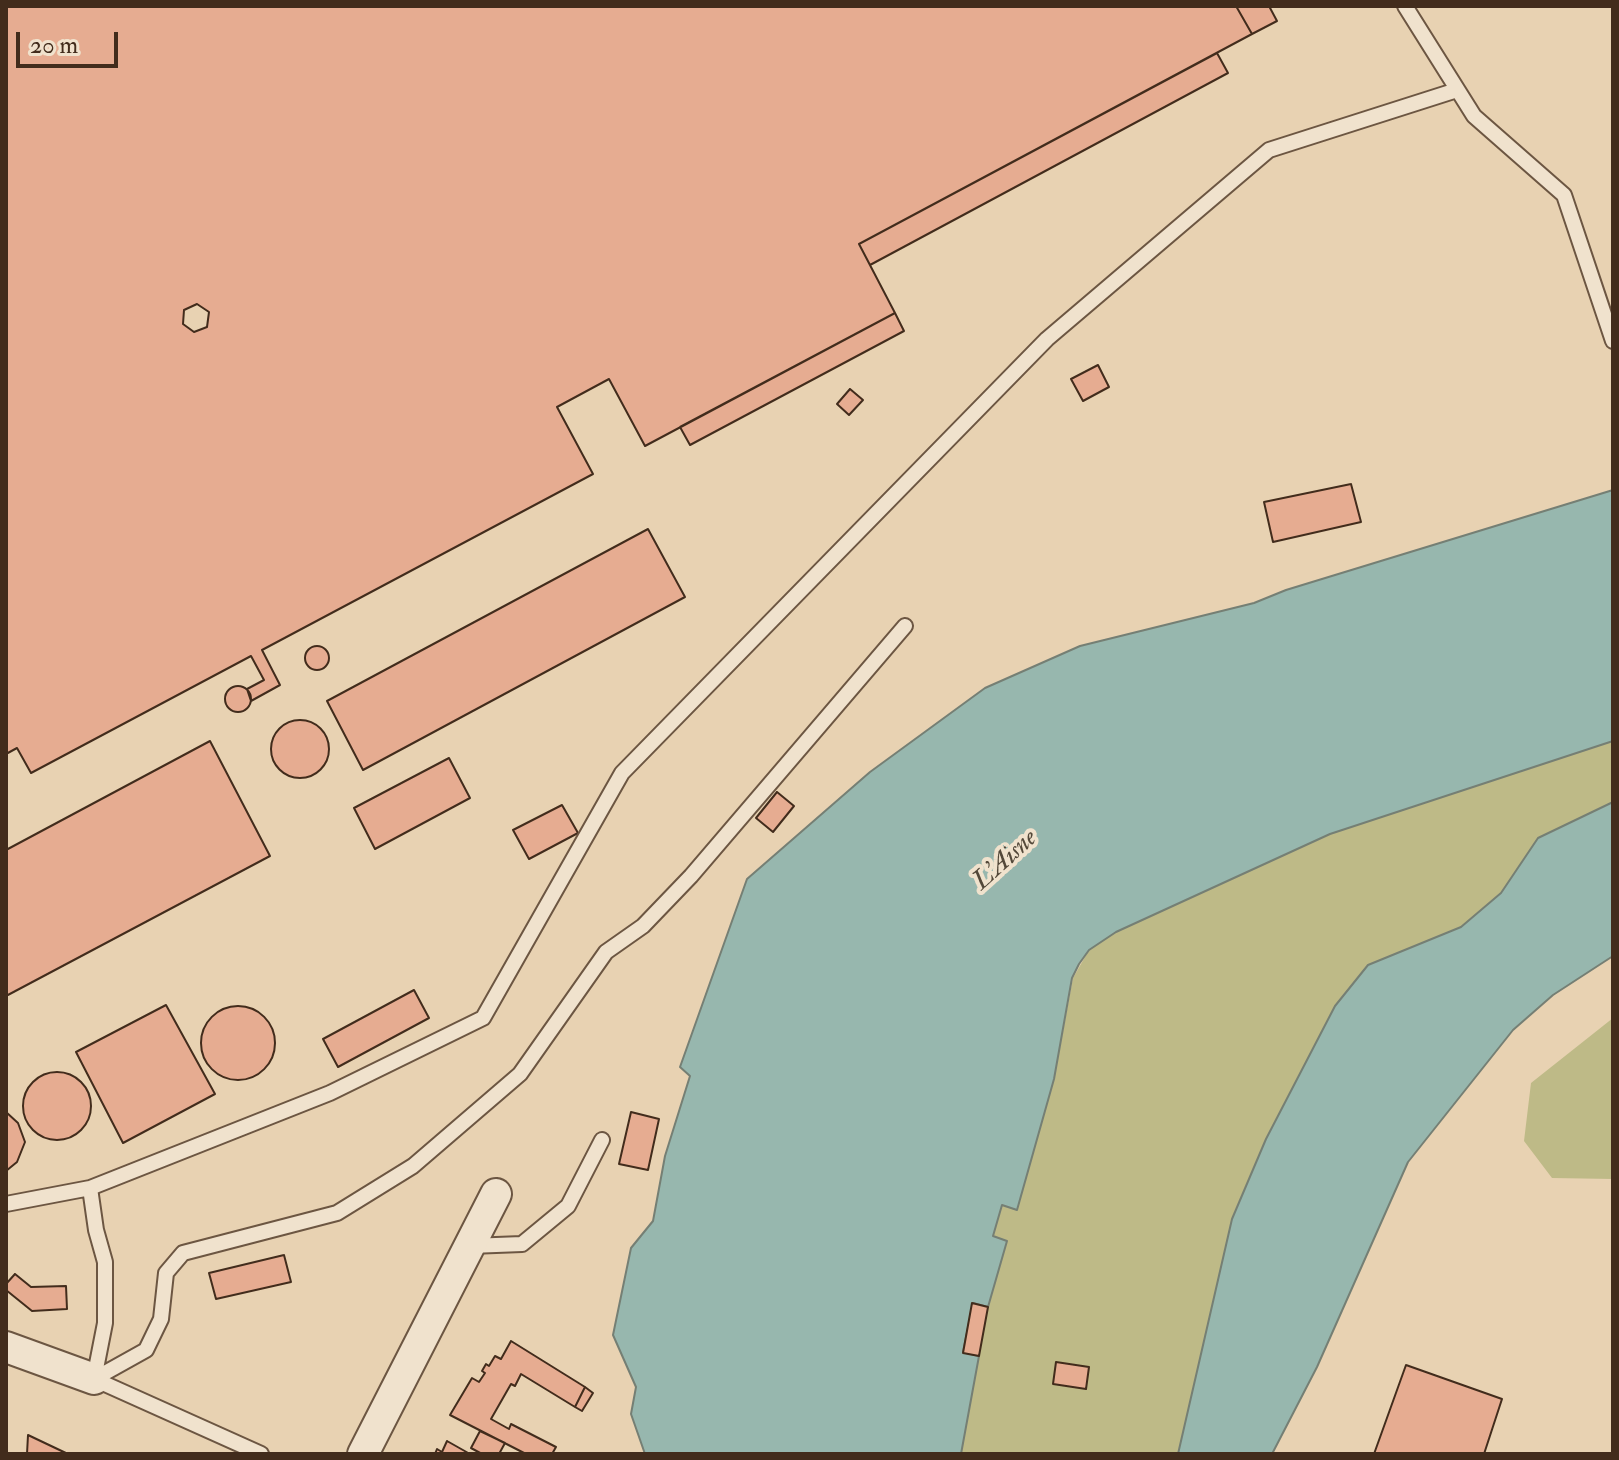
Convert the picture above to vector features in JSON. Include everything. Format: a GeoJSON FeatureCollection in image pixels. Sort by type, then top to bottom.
{"type":"FeatureCollection","features":[{"type":"Feature","properties":{"kind":"street"},"geometry":{"type":"LineString","coordinates":[[363,1454],[496,1194]]}},
{"type":"Feature","properties":{"kind":"street"},"geometry":{"type":"LineString","coordinates":[[6,1347],[94,1379]]}},
{"type":"Feature","properties":{"kind":"lane"},"geometry":{"type":"LineString","coordinates":[[1405,6],[1474,116],[1564,195],[1613,341]]}},
{"type":"Feature","properties":{"kind":"lane"},"geometry":{"type":"LineString","coordinates":[[6,1204],[90,1188],[330,1093],[483,1018],[622,773],[1047,339],[1269,150],[1457,90]]}},
{"type":"Feature","properties":{"kind":"lane"},"geometry":{"type":"LineString","coordinates":[[94,1379],[146,1350],[161,1319],[166,1273],[183,1253],[337,1213],[413,1166],[520,1074],[606,952],[643,926],[691,876],[905,626]]}},
{"type":"Feature","properties":{"kind":"lane"},"geometry":{"type":"LineString","coordinates":[[469,1246],[522,1244],[568,1206],[602,1140]]}},
{"type":"Feature","properties":{"kind":"lane"},"geometry":{"type":"LineString","coordinates":[[90,1188],[96,1230],[105,1262],[105,1323],[94,1379]]}},
{"type":"Feature","properties":{"kind":"lane"},"geometry":{"type":"LineString","coordinates":[[94,1379],[261,1454]]}},
{"type":"Feature","properties":{"kind":"shaded area"},"geometry":{"type":"Polygon","coordinates":[[[1613,741],[1613,802],[1538,838],[1501,893],[1461,927],[1368,965],[1335,1006],[1266,1139],[1234,1213],[1178,1454],[961,1454],[988,1307],[1007,1242],[993,1236],[1002,1205],[1017,1209],[1054,1079],[1073,978],[1089,950],[1116,932],[1330,834],[1613,741]]]}},
{"type":"Feature","properties":{"kind":"shaded area"},"geometry":{"type":"Polygon","coordinates":[[[1613,1018],[1613,1179],[1552,1178],[1524,1141],[1531,1083],[1613,1018]]]}},
{"type":"Feature","properties":{"kind":"water","name":"L'Aisne"},"geometry":{"type":"Polygon","coordinates":[[[1613,490],[1613,741],[1330,834],[1116,932],[1089,950],[1079,964],[1072,978],[1054,1079],[1017,1210],[1002,1205],[993,1236],[1007,1241],[988,1307],[973,1303],[963,1352],[979,1356],[961,1454],[645,1454],[631,1414],[636,1387],[613,1335],[631,1248],[653,1221],[665,1156],[690,1076],[680,1067],[747,879],[870,772],[985,688],[1080,646],[1254,603],[1286,590],[1613,490]]]}},
{"type":"Feature","properties":{"kind":"water"},"geometry":{"type":"Polygon","coordinates":[[[1613,802],[1613,956],[1553,995],[1513,1030],[1408,1162],[1317,1367],[1272,1454],[1178,1454],[1232,1219],[1266,1139],[1335,1006],[1368,965],[1461,927],[1501,893],[1538,838],[1613,802]]]}},
{"type":"Feature","properties":{"kind":"building"},"geometry":{"type":"Polygon","coordinates":[[[6,6],[1236,6],[1252,34],[859,244],[895,313],[645,446],[609,379],[557,407],[593,474],[262,650],[280,685],[251,701],[247,689],[264,680],[251,656],[31,773],[17,748],[6,754],[6,6]],[[197,304],[184,310],[183,324],[194,332],[207,327],[209,312],[197,304]]]}},
{"type":"Feature","properties":{"kind":"building"},"geometry":{"type":"Polygon","coordinates":[[[1236,6],[1269,6],[1277,21],[1252,34],[1236,6]]]}},
{"type":"Feature","properties":{"kind":"building"},"geometry":{"type":"Polygon","coordinates":[[[1217,53],[1228,73],[870,265],[859,244],[1217,53]]]}},
{"type":"Feature","properties":{"kind":"building"},"geometry":{"type":"Polygon","coordinates":[[[895,313],[904,331],[690,445],[680,427],[895,313]]]}},
{"type":"Feature","properties":{"kind":"building"},"geometry":{"type":"Polygon","coordinates":[[[1098,365],[1109,387],[1083,401],[1071,379],[1098,365]]]}},
{"type":"Feature","properties":{"kind":"building"},"geometry":{"type":"Polygon","coordinates":[[[850,389],[863,400],[849,415],[837,404],[850,389]]]}},
{"type":"Feature","properties":{"kind":"building"},"geometry":{"type":"Polygon","coordinates":[[[1351,484],[1361,522],[1273,542],[1264,502],[1351,484]]]}},
{"type":"Feature","properties":{"kind":"building"},"geometry":{"type":"Polygon","coordinates":[[[648,529],[685,597],[363,770],[327,701],[648,529]]]}},
{"type":"Feature","properties":{"kind":"building"},"geometry":{"type":"Polygon","coordinates":[[[317,646],[326,649],[329,658],[326,667],[317,670],[308,667],[305,658],[308,649],[317,646]]]}},
{"type":"Feature","properties":{"kind":"building"},"geometry":{"type":"Polygon","coordinates":[[[238,686],[247,690],[251,699],[247,708],[238,712],[229,708],[225,699],[229,690],[238,686]]]}},
{"type":"Feature","properties":{"kind":"building"},"geometry":{"type":"Polygon","coordinates":[[[300,720],[321,728],[329,749],[321,770],[300,778],[279,770],[271,749],[279,728],[300,720]]]}},
{"type":"Feature","properties":{"kind":"building"},"geometry":{"type":"Polygon","coordinates":[[[210,741],[270,856],[6,996],[6,850],[210,741]]]}},
{"type":"Feature","properties":{"kind":"building"},"geometry":{"type":"Polygon","coordinates":[[[449,758],[470,798],[375,849],[354,808],[449,758]]]}},
{"type":"Feature","properties":{"kind":"building"},"geometry":{"type":"Polygon","coordinates":[[[777,792],[794,806],[773,832],[756,818],[777,792]]]}},
{"type":"Feature","properties":{"kind":"building"},"geometry":{"type":"Polygon","coordinates":[[[562,805],[578,833],[529,859],[513,830],[562,805]]]}},
{"type":"Feature","properties":{"kind":"building"},"geometry":{"type":"Polygon","coordinates":[[[414,990],[429,1018],[338,1067],[323,1039],[414,990]]]}},
{"type":"Feature","properties":{"kind":"building"},"geometry":{"type":"Polygon","coordinates":[[[166,1005],[215,1094],[123,1143],[76,1052],[166,1005]]]}},
{"type":"Feature","properties":{"kind":"building"},"geometry":{"type":"Polygon","coordinates":[[[238,1006],[252,1009],[264,1017],[272,1029],[275,1043],[272,1057],[264,1069],[252,1077],[238,1080],[224,1077],[212,1069],[204,1057],[201,1043],[204,1029],[212,1017],[224,1009],[238,1006]]]}},
{"type":"Feature","properties":{"kind":"building"},"geometry":{"type":"Polygon","coordinates":[[[57,1072],[81,1082],[91,1106],[81,1130],[57,1140],[33,1130],[23,1106],[33,1082],[57,1072]]]}},
{"type":"Feature","properties":{"kind":"building"},"geometry":{"type":"Polygon","coordinates":[[[6,1112],[18,1123],[25,1142],[17,1162],[6,1171],[6,1112]]]}},
{"type":"Feature","properties":{"kind":"building"},"geometry":{"type":"Polygon","coordinates":[[[631,1112],[659,1119],[648,1170],[619,1164],[631,1112]]]}},
{"type":"Feature","properties":{"kind":"building"},"geometry":{"type":"Polygon","coordinates":[[[284,1255],[291,1282],[216,1299],[209,1273],[284,1255]]]}},
{"type":"Feature","properties":{"kind":"building"},"geometry":{"type":"Polygon","coordinates":[[[15,1274],[31,1287],[66,1286],[67,1309],[32,1311],[6,1290],[6,1284],[15,1274]]]}},
{"type":"Feature","properties":{"kind":"building"},"geometry":{"type":"Polygon","coordinates":[[[972,1303],[988,1307],[979,1356],[963,1353],[972,1303]]]}},
{"type":"Feature","properties":{"kind":"building"},"geometry":{"type":"Polygon","coordinates":[[[511,1341],[585,1387],[575,1407],[521,1374],[515,1386],[511,1384],[491,1419],[509,1429],[511,1424],[556,1447],[552,1454],[526,1454],[450,1415],[472,1378],[479,1382],[486,1364],[489,1366],[495,1356],[501,1359],[511,1341]]]}},
{"type":"Feature","properties":{"kind":"building"},"geometry":{"type":"Polygon","coordinates":[[[1056,1362],[1089,1367],[1086,1389],[1053,1384],[1056,1362]]]}},
{"type":"Feature","properties":{"kind":"building"},"geometry":{"type":"Polygon","coordinates":[[[1406,1365],[1502,1399],[1484,1454],[1374,1454],[1406,1365]]]}},
{"type":"Feature","properties":{"kind":"building"},"geometry":{"type":"Polygon","coordinates":[[[585,1387],[593,1393],[582,1411],[575,1407],[585,1387]]]}},
{"type":"Feature","properties":{"kind":"building"},"geometry":{"type":"Polygon","coordinates":[[[480,1431],[505,1443],[499,1454],[482,1454],[471,1448],[480,1431]]]}},
{"type":"Feature","properties":{"kind":"building"},"geometry":{"type":"Polygon","coordinates":[[[28,1435],[68,1454],[27,1454],[28,1435]]]}},
{"type":"Feature","properties":{"kind":"building"},"geometry":{"type":"Polygon","coordinates":[[[447,1441],[470,1454],[435,1454],[437,1449],[442,1452],[447,1441]]]}}]}
